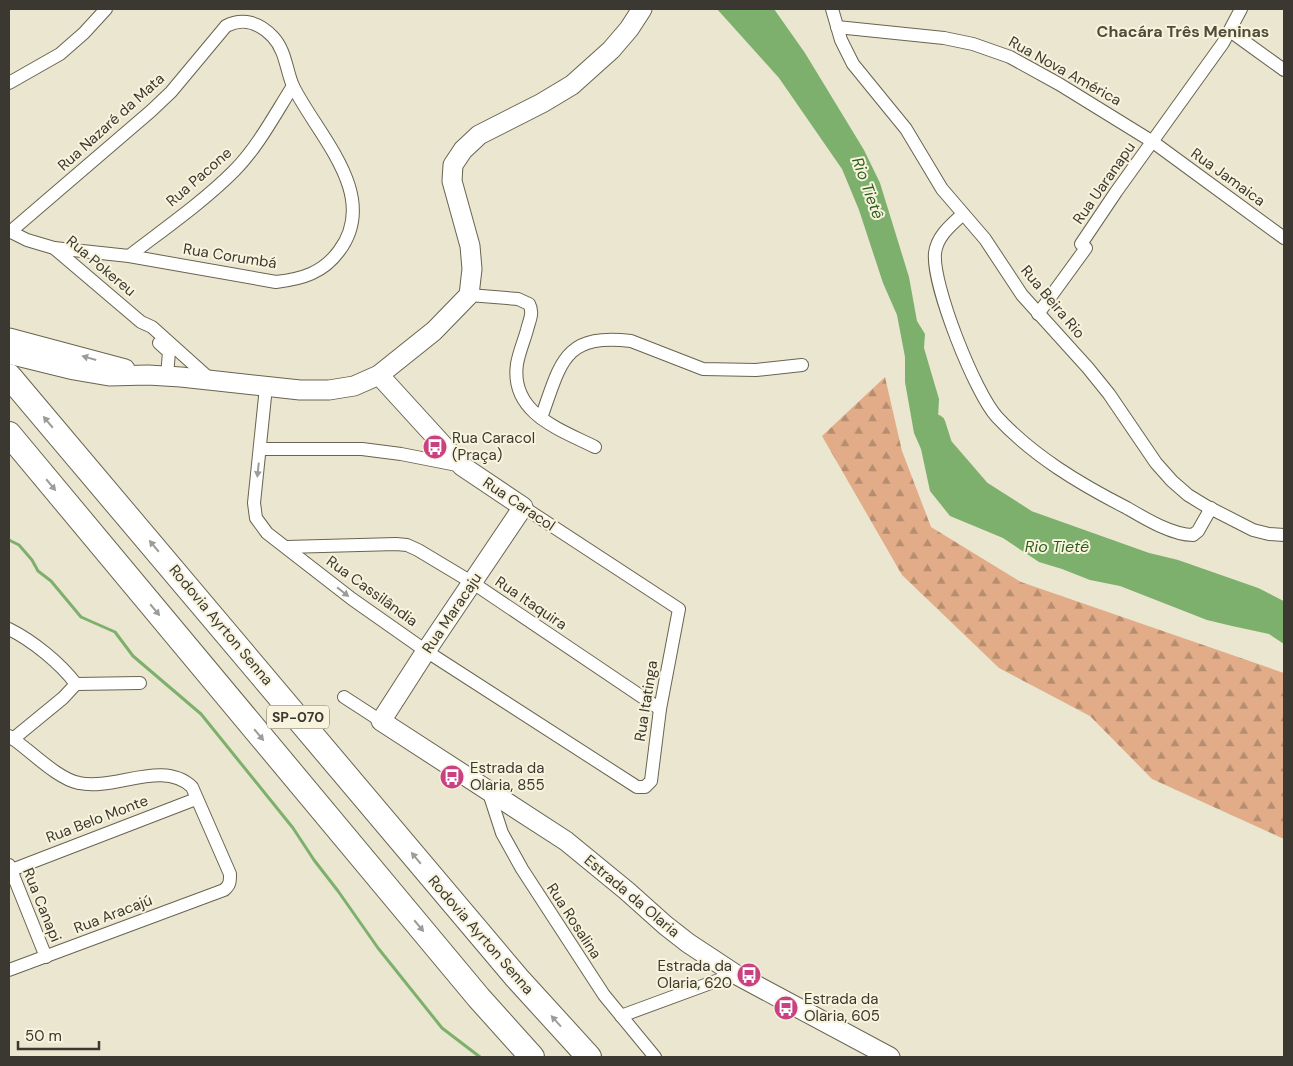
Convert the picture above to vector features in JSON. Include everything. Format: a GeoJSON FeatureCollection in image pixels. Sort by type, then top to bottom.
{"type":"FeatureCollection","features":[{"type":"Feature","properties":{"kind":"highway","name":"Rodovia Ayrton Senna"},"geometry":{"type":"LineString","coordinates":[[9,376],[517,978],[589,1057]]}},
{"type":"Feature","properties":{"kind":"highway","name":"SP-070"},"geometry":{"type":"LineString","coordinates":[[9,434],[479,998],[532,1057]]}},
{"type":"Feature","properties":{"kind":"main road"},"geometry":{"type":"LineString","coordinates":[[9,354],[74,370],[109,376],[167,376],[300,390],[329,390],[354,386],[379,375],[434,331],[469,295],[472,269],[470,246],[452,181],[453,165],[463,150],[479,136],[572,85],[611,50],[629,29],[642,9]]}},
{"type":"Feature","properties":{"kind":"main road"},"geometry":{"type":"LineString","coordinates":[[9,338],[148,375]]}},
{"type":"Feature","properties":{"kind":"main road","name":"Rua Caracol"},"geometry":{"type":"LineString","coordinates":[[379,375],[462,466],[523,507]]}},
{"type":"Feature","properties":{"kind":"main road","name":"Rua Maracaju"},"geometry":{"type":"LineString","coordinates":[[381,721],[523,507]]}},
{"type":"Feature","properties":{"kind":"main road","name":"Estrada da Olaria"},"geometry":{"type":"LineString","coordinates":[[381,721],[566,842],[602,869],[673,931],[735,974],[890,1057]]}},
{"type":"Feature","properties":{"kind":"street"},"geometry":{"type":"LineString","coordinates":[[9,83],[60,54],[84,33],[106,9]]}},
{"type":"Feature","properties":{"kind":"street","name":"Rua Beira Rio"},"geometry":{"type":"LineString","coordinates":[[832,9],[845,51],[853,64],[906,129],[942,188],[984,239],[1038,314],[1110,394],[1140,440],[1172,481],[1188,495],[1253,530],[1284,535]]}},
{"type":"Feature","properties":{"kind":"street","name":"Rua Uaranapu"},"geometry":{"type":"LineString","coordinates":[[1038,314],[1084,246],[1116,192],[1230,31],[1241,9]]}},
{"type":"Feature","properties":{"kind":"street","name":"Rua Nazaré da Mata"},"geometry":{"type":"LineString","coordinates":[[10,231],[151,111],[170,92],[226,26],[242,20],[252,22]]}},
{"type":"Feature","properties":{"kind":"street","name":"Rua Corumbá"},"geometry":{"type":"LineString","coordinates":[[54,248],[129,256],[276,282],[297,280],[317,271],[332,261],[343,245],[352,225],[354,204],[346,176],[293,86],[280,46],[274,38],[252,22]]}},
{"type":"Feature","properties":{"kind":"street","name":"Rua Nova América"},"geometry":{"type":"LineString","coordinates":[[837,27],[944,38],[992,50],[1031,67],[1153,142]]}},
{"type":"Feature","properties":{"kind":"street"},"geometry":{"type":"LineString","coordinates":[[1230,31],[1284,70]]}},
{"type":"Feature","properties":{"kind":"street"},"geometry":{"type":"LineString","coordinates":[[1260,53],[1284,61]]}},
{"type":"Feature","properties":{"kind":"street","name":"Rua Pacone"},"geometry":{"type":"LineString","coordinates":[[129,256],[235,171],[249,154],[293,86]]}},
{"type":"Feature","properties":{"kind":"street","name":"Rua Jamaica"},"geometry":{"type":"LineString","coordinates":[[1153,142],[1284,238]]}},
{"type":"Feature","properties":{"kind":"street"},"geometry":{"type":"LineString","coordinates":[[963,214],[937,242],[935,254],[936,268],[950,322],[972,374],[991,410],[1043,458],[1066,474],[1152,522],[1188,535],[1195,534],[1211,508]]}},
{"type":"Feature","properties":{"kind":"street","name":"Rua Pokereu"},"geometry":{"type":"LineString","coordinates":[[10,231],[27,240],[54,248],[142,322],[152,327],[210,380]]}},
{"type":"Feature","properties":{"kind":"street"},"geometry":{"type":"LineString","coordinates":[[469,295],[518,299],[525,301],[531,308],[532,313],[517,363],[517,377],[524,402],[541,418],[594,447]]}},
{"type":"Feature","properties":{"kind":"street","name":"Rua Pokereu"},"geometry":{"type":"LineString","coordinates":[[142,322],[148,332],[169,352],[167,376]]}},
{"type":"Feature","properties":{"kind":"street"},"geometry":{"type":"LineString","coordinates":[[541,418],[564,361],[576,348],[588,342],[632,341],[703,369],[756,370],[802,365]]}},
{"type":"Feature","properties":{"kind":"street","name":"Rua Cassilândia"},"geometry":{"type":"LineString","coordinates":[[266,387],[254,503],[256,518],[266,533],[352,599],[426,651],[637,787]]}},
{"type":"Feature","properties":{"kind":"street"},"geometry":{"type":"LineString","coordinates":[[260,449],[362,449],[401,454],[462,466]]}},
{"type":"Feature","properties":{"kind":"street","name":"Rua Caracol"},"geometry":{"type":"LineString","coordinates":[[523,507],[678,609]]}},
{"type":"Feature","properties":{"kind":"street","name":"Rua Itaquira"},"geometry":{"type":"LineString","coordinates":[[286,547],[407,545],[473,583],[660,709]]}},
{"type":"Feature","properties":{"kind":"street","name":"Rua Itatinga"},"geometry":{"type":"LineString","coordinates":[[637,787],[645,788],[651,781],[660,709],[678,609]]}},
{"type":"Feature","properties":{"kind":"street"},"geometry":{"type":"LineString","coordinates":[[9,628],[54,660],[76,684]]}},
{"type":"Feature","properties":{"kind":"street"},"geometry":{"type":"LineString","coordinates":[[140,683],[76,684],[63,698],[11,738],[61,775],[79,783],[104,784],[156,775],[174,777],[186,781],[192,787],[196,798]]}},
{"type":"Feature","properties":{"kind":"street"},"geometry":{"type":"LineString","coordinates":[[344,697],[381,721]]}},
{"type":"Feature","properties":{"kind":"street","name":"Rua Rosalina"},"geometry":{"type":"LineString","coordinates":[[488,790],[494,814],[522,869],[590,975],[620,1016],[655,1057]]}},
{"type":"Feature","properties":{"kind":"street","name":"Rua Belo Monte"},"geometry":{"type":"LineString","coordinates":[[9,869],[196,798]]}},
{"type":"Feature","properties":{"kind":"street","name":"Rua Aracajú"},"geometry":{"type":"LineString","coordinates":[[9,970],[224,890],[230,881],[230,874],[196,798]]}},
{"type":"Feature","properties":{"kind":"street","name":"Rua Canapi"},"geometry":{"type":"LineString","coordinates":[[9,869],[46,956]]}},
{"type":"Feature","properties":{"kind":"street"},"geometry":{"type":"LineString","coordinates":[[620,1016],[735,974]]}},
{"type":"Feature","properties":{"kind":"green space"},"geometry":{"type":"Polygon","coordinates":[[[885,377],[902,451],[931,527],[1021,582],[1284,673],[1284,839],[1152,779],[1090,716],[999,668],[902,575],[822,436],[885,377]]]}},
{"type":"Feature","properties":{"kind":"water","name":"Rio Tietê"},"geometry":{"type":"Polygon","coordinates":[[[717,9],[774,9],[805,53],[864,150],[880,183],[909,277],[917,321],[925,334],[924,348],[939,399],[938,418],[946,445],[944,457],[953,471],[971,488],[994,495],[1022,522],[1039,521],[1071,529],[1084,548],[1203,583],[1284,610],[1284,644],[1269,634],[1207,620],[1120,586],[1090,580],[1039,562],[1003,538],[950,516],[930,491],[921,449],[914,433],[905,382],[905,357],[897,315],[883,283],[859,210],[842,169],[779,78],[717,9]]]}},
{"type":"Feature","properties":{"kind":"waterway","name":"Rio Tietê"},"geometry":{"type":"LineString","coordinates":[[936,424],[943,446],[981,490],[1028,520],[1146,562],[1175,569],[1255,597],[1284,612]]}},
{"type":"Feature","properties":{"kind":"waterway"},"geometry":{"type":"LineString","coordinates":[[9,540],[19,545],[32,560],[38,571],[51,581],[81,617],[115,632],[133,656],[201,714],[293,828],[378,948],[442,1028],[480,1057]]}},
{"type":"Feature","properties":{"kind":"place","name":"Rua Caracol (Praça)"},"geometry":{"type":"Point","coordinates":[435,447]}},
{"type":"Feature","properties":{"kind":"place","name":"Estrada da Olaria, 855"},"geometry":{"type":"Point","coordinates":[452,777]}},
{"type":"Feature","properties":{"kind":"place","name":"Estrada da Olaria, 620"},"geometry":{"type":"Point","coordinates":[749,975]}},
{"type":"Feature","properties":{"kind":"place","name":"Estrada da Olaria, 605"},"geometry":{"type":"Point","coordinates":[786,1008]}},
{"type":"Feature","properties":{"kind":"district","name":"Chacára Três Meninas"},"geometry":{"type":"Point","coordinates":[1183,31]}}]}
